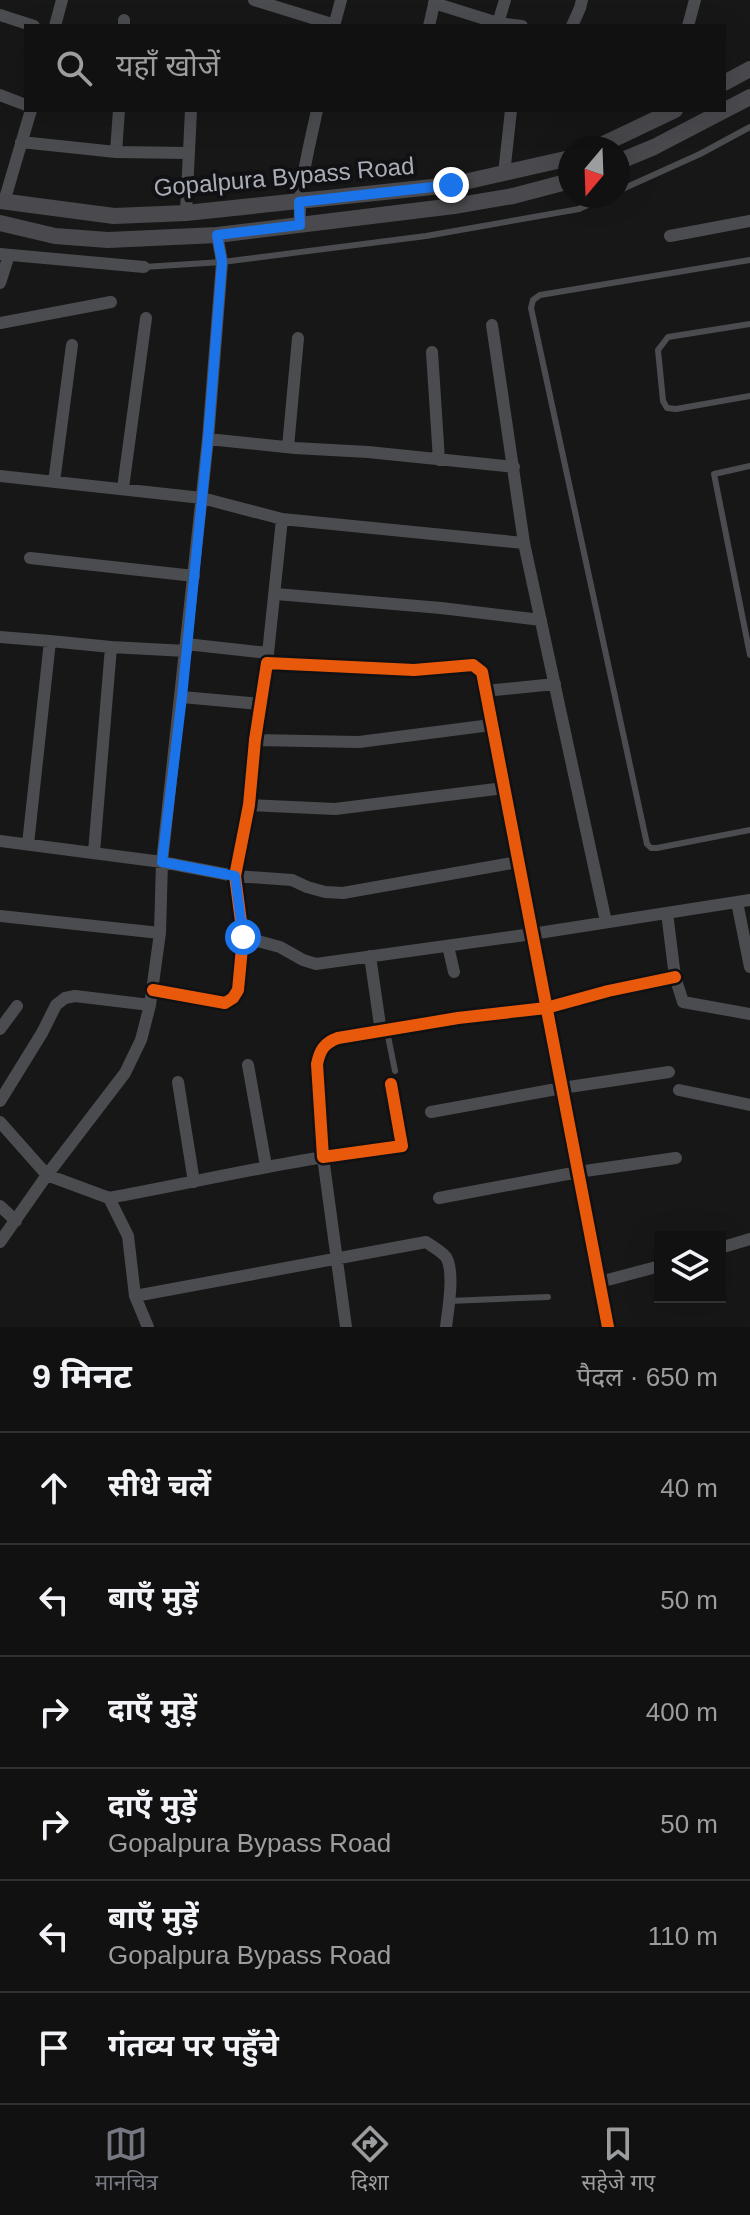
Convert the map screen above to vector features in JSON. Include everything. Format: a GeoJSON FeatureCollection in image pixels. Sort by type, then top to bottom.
{"type":"FeatureCollection","features":[{"type":"Feature","properties":{"kind":"street"},"geometry":{"type":"LineString","coordinates":[[56,24],[62,0]]}},
{"type":"Feature","properties":{"kind":"street"},"geometry":{"type":"LineString","coordinates":[[254,0],[272,2],[329,24]]}},
{"type":"Feature","properties":{"kind":"street"},"geometry":{"type":"LineString","coordinates":[[335,24],[341,0]]}},
{"type":"Feature","properties":{"kind":"street"},"geometry":{"type":"LineString","coordinates":[[498,23],[505,0]]}},
{"type":"Feature","properties":{"kind":"street"},"geometry":{"type":"LineString","coordinates":[[573,24],[582,0]]}},
{"type":"Feature","properties":{"kind":"street"},"geometry":{"type":"LineString","coordinates":[[689,24],[695,0]]}},
{"type":"Feature","properties":{"kind":"street"},"geometry":{"type":"LineString","coordinates":[[430,24],[435,2],[506,24]]}},
{"type":"Feature","properties":{"kind":"street"},"geometry":{"type":"LineString","coordinates":[[0,15],[28,24]]}},
{"type":"Feature","properties":{"kind":"street"},"geometry":{"type":"LineString","coordinates":[[726,82],[750,69]]}},
{"type":"Feature","properties":{"kind":"street"},"geometry":{"type":"LineString","coordinates":[[0,95],[24,104]]}},
{"type":"Feature","properties":{"kind":"street"},"geometry":{"type":"LineString","coordinates":[[726,110],[750,97]]}},
{"type":"Feature","properties":{"kind":"street"},"geometry":{"type":"LineString","coordinates":[[2,202],[30,112]]}},
{"type":"Feature","properties":{"kind":"street"},"geometry":{"type":"LineString","coordinates":[[116,152],[119,112]]}},
{"type":"Feature","properties":{"kind":"street"},"geometry":{"type":"LineString","coordinates":[[186,213],[191,112]]}},
{"type":"Feature","properties":{"kind":"street"},"geometry":{"type":"LineString","coordinates":[[300,225],[302,181],[317,112]]}},
{"type":"Feature","properties":{"kind":"street"},"geometry":{"type":"LineString","coordinates":[[504,174],[511,112]]}},
{"type":"Feature","properties":{"kind":"street"},"geometry":{"type":"LineString","coordinates":[[619,136],[667,112]]}},
{"type":"Feature","properties":{"kind":"street"},"geometry":{"type":"LineString","coordinates":[[630,157],[721,112]]}},
{"type":"Feature","properties":{"kind":"street"},"geometry":{"type":"LineString","coordinates":[[21,142],[116,152],[188,153]]}},
{"type":"Feature","properties":{"kind":"street","name":"Gopalpura Bypass Road"},"geometry":{"type":"LineString","coordinates":[[2,202],[114,216],[186,213],[451,185],[558,161]]}},
{"type":"Feature","properties":{"kind":"street","name":"Gopalpura Bypass Road"},"geometry":{"type":"LineString","coordinates":[[0,223],[55,236],[108,240],[217,235],[454,206],[558,184]]}},
{"type":"Feature","properties":{"kind":"street"},"geometry":{"type":"LineString","coordinates":[[670,236],[750,221]]}},
{"type":"Feature","properties":{"kind":"street"},"geometry":{"type":"LineString","coordinates":[[0,1242],[125,1073],[141,1040],[150,1005],[160,933],[162,862],[208,439],[222,262],[217,235]]}},
{"type":"Feature","properties":{"kind":"street"},"geometry":{"type":"LineString","coordinates":[[0,283],[4,254],[144,267]]}},
{"type":"Feature","properties":{"kind":"street"},"geometry":{"type":"LineString","coordinates":[[0,323],[111,302]]}},
{"type":"Feature","properties":{"kind":"street"},"geometry":{"type":"LineString","coordinates":[[123,488],[146,318]]}},
{"type":"Feature","properties":{"kind":"street"},"geometry":{"type":"LineString","coordinates":[[492,325],[524,543],[606,922]]}},
{"type":"Feature","properties":{"kind":"street"},"geometry":{"type":"LineString","coordinates":[[288,447],[298,338]]}},
{"type":"Feature","properties":{"kind":"street"},"geometry":{"type":"LineString","coordinates":[[54,482],[72,345]]}},
{"type":"Feature","properties":{"kind":"street"},"geometry":{"type":"LineString","coordinates":[[432,352],[439,460]]}},
{"type":"Feature","properties":{"kind":"street"},"geometry":{"type":"LineString","coordinates":[[208,439],[514,467]]}},
{"type":"Feature","properties":{"kind":"street"},"geometry":{"type":"LineString","coordinates":[[0,476],[202,498],[282,519],[524,543]]}},
{"type":"Feature","properties":{"kind":"street"},"geometry":{"type":"LineString","coordinates":[[153,990],[225,1003],[238,990],[243,937],[235,876],[249,805],[276,594],[282,519]]}},
{"type":"Feature","properties":{"kind":"street"},"geometry":{"type":"LineString","coordinates":[[30,558],[194,576]]}},
{"type":"Feature","properties":{"kind":"street"},"geometry":{"type":"LineString","coordinates":[[276,594],[541,620]]}},
{"type":"Feature","properties":{"kind":"street"},"geometry":{"type":"LineString","coordinates":[[0,637],[111,647],[186,648],[414,670],[473,665],[482,672],[608,1327]]}},
{"type":"Feature","properties":{"kind":"street"},"geometry":{"type":"LineString","coordinates":[[28,844],[50,641]]}},
{"type":"Feature","properties":{"kind":"street"},"geometry":{"type":"LineString","coordinates":[[94,852],[111,647]]}},
{"type":"Feature","properties":{"kind":"street"},"geometry":{"type":"LineString","coordinates":[[485,691],[555,684]]}},
{"type":"Feature","properties":{"kind":"street"},"geometry":{"type":"LineString","coordinates":[[182,697],[260,704]]}},
{"type":"Feature","properties":{"kind":"street"},"geometry":{"type":"LineString","coordinates":[[255,740],[359,742],[491,725]]}},
{"type":"Feature","properties":{"kind":"street"},"geometry":{"type":"LineString","coordinates":[[249,805],[335,809],[504,788]]}},
{"type":"Feature","properties":{"kind":"street"},"geometry":{"type":"LineString","coordinates":[[0,841],[162,862],[235,876],[292,880],[316,889],[343,893],[518,862]]}},
{"type":"Feature","properties":{"kind":"street"},"geometry":{"type":"LineString","coordinates":[[243,937],[280,947],[316,964],[744,901],[750,967]]}},
{"type":"Feature","properties":{"kind":"street"},"geometry":{"type":"LineString","coordinates":[[667,913],[675,977],[683,1002],[750,1014]]}},
{"type":"Feature","properties":{"kind":"street"},"geometry":{"type":"LineString","coordinates":[[0,916],[160,933]]}},
{"type":"Feature","properties":{"kind":"street"},"geometry":{"type":"LineString","coordinates":[[448,946],[454,972]]}},
{"type":"Feature","properties":{"kind":"street"},"geometry":{"type":"LineString","coordinates":[[370,956],[384,1032]]}},
{"type":"Feature","properties":{"kind":"street"},"geometry":{"type":"LineString","coordinates":[[346,1327],[323,1157],[317,1064],[326,1043],[338,1038],[458,1018],[546,1008],[675,977]]}},
{"type":"Feature","properties":{"kind":"street"},"geometry":{"type":"LineString","coordinates":[[0,1101],[56,1005],[65,998],[75,996],[150,1005]]}},
{"type":"Feature","properties":{"kind":"street"},"geometry":{"type":"LineString","coordinates":[[0,1029],[17,1006]]}},
{"type":"Feature","properties":{"kind":"street"},"geometry":{"type":"LineString","coordinates":[[248,1065],[266,1166]]}},
{"type":"Feature","properties":{"kind":"street"},"geometry":{"type":"LineString","coordinates":[[431,1112],[669,1072]]}},
{"type":"Feature","properties":{"kind":"street"},"geometry":{"type":"LineString","coordinates":[[0,1122],[47,1175],[109,1198],[266,1166],[402,1146],[393,1077]]}},
{"type":"Feature","properties":{"kind":"street"},"geometry":{"type":"LineString","coordinates":[[178,1082],[194,1182]]}},
{"type":"Feature","properties":{"kind":"street"},"geometry":{"type":"LineString","coordinates":[[679,1090],[750,1105]]}},
{"type":"Feature","properties":{"kind":"street"},"geometry":{"type":"LineString","coordinates":[[439,1198],[578,1172],[676,1158]]}},
{"type":"Feature","properties":{"kind":"street"},"geometry":{"type":"LineString","coordinates":[[109,1198],[128,1236],[135,1296],[148,1327]]}},
{"type":"Feature","properties":{"kind":"street"},"geometry":{"type":"LineString","coordinates":[[0,1206],[16,1221]]}},
{"type":"Feature","properties":{"kind":"street"},"geometry":{"type":"LineString","coordinates":[[726,1246],[750,1239]]}},
{"type":"Feature","properties":{"kind":"street"},"geometry":{"type":"LineString","coordinates":[[135,1296],[426,1242],[445,1255],[450,1267],[446,1327]]}},
{"type":"Feature","properties":{"kind":"street"},"geometry":{"type":"LineString","coordinates":[[600,1282],[654,1268]]}},
{"type":"Feature","properties":{"kind":"lane"},"geometry":{"type":"LineString","coordinates":[[630,186],[750,127]]}},
{"type":"Feature","properties":{"kind":"lane"},"geometry":{"type":"LineString","coordinates":[[144,267],[222,262],[426,236],[581,208]]}},
{"type":"Feature","properties":{"kind":"lane"},"geometry":{"type":"LineString","coordinates":[[750,260],[549,293],[533,300],[531,308],[647,844],[657,848],[750,830]]}},
{"type":"Feature","properties":{"kind":"lane"},"geometry":{"type":"LineString","coordinates":[[750,324],[668,337],[658,350],[663,401],[667,408],[750,396]]}},
{"type":"Feature","properties":{"kind":"lane"},"geometry":{"type":"LineString","coordinates":[[750,466],[714,474],[750,655]]}},
{"type":"Feature","properties":{"kind":"lane"},"geometry":{"type":"LineString","coordinates":[[384,1032],[393,1077]]}},
{"type":"Feature","properties":{"kind":"lane"},"geometry":{"type":"LineString","coordinates":[[449,1301],[548,1297]]}},
{"type":"Feature","properties":{"kind":"cycle path"},"geometry":{"type":"LineString","coordinates":[[153,990],[225,1003],[238,990],[243,937],[235,876],[249,805],[267,663],[414,670],[473,665],[482,672],[608,1327]]}},
{"type":"Feature","properties":{"kind":"cycle path"},"geometry":{"type":"LineString","coordinates":[[391,1084],[402,1146],[323,1157],[317,1064],[329,1042],[458,1018],[546,1008],[675,977]]}},
{"type":"Feature","properties":{"kind":"route"},"geometry":{"type":"LineString","coordinates":[[243,937],[235,876],[162,862],[208,439],[222,262],[217,235],[300,225],[299,202],[451,185]]}}]}
